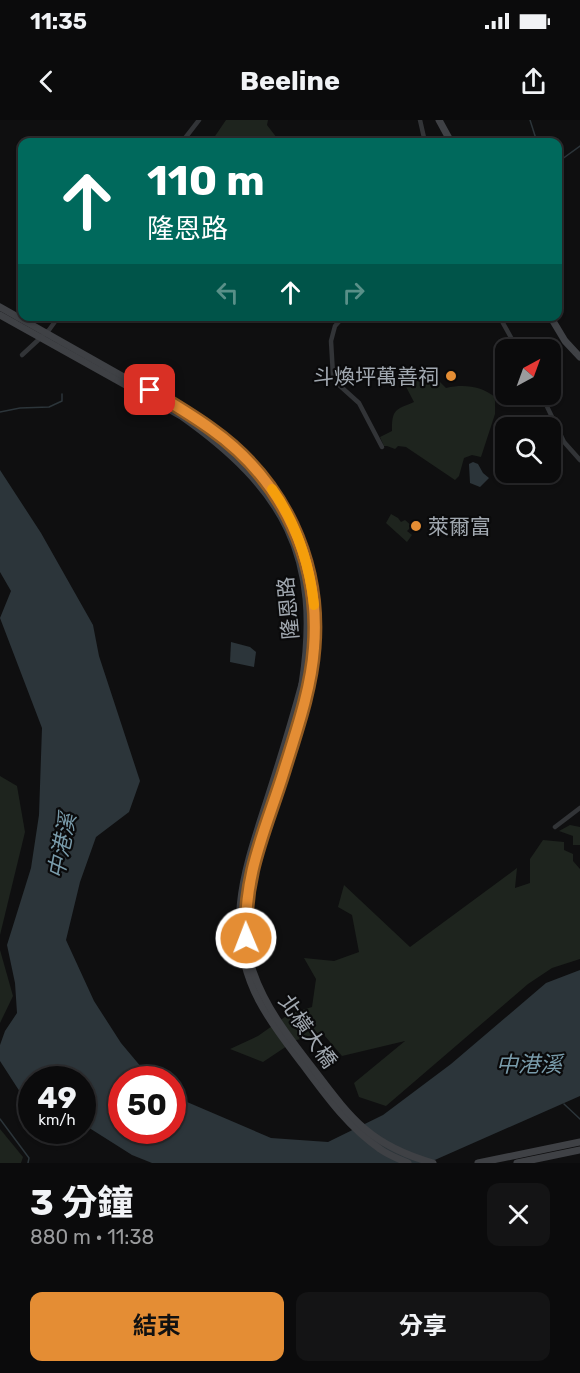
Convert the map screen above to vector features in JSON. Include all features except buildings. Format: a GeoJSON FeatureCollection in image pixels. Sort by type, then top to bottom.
{"type":"FeatureCollection","features":[{"type":"Feature","properties":{"kind":"main road"},"geometry":{"type":"LineString","coordinates":[[439,120],[449,138]]}},
{"type":"Feature","properties":{"kind":"main road","name":"隆恩路"},"geometry":{"type":"LineString","coordinates":[[0,307],[18,317]]}},
{"type":"Feature","properties":{"kind":"main road","name":"隆恩路"},"geometry":{"type":"LineString","coordinates":[[0,315],[181,416],[251,473],[281,516],[293,540],[302,568],[308,613],[305,685]]}},
{"type":"Feature","properties":{"kind":"main road","name":"隆恩路"},"geometry":{"type":"LineString","coordinates":[[25,321],[184,411],[213,430],[256,469],[288,513],[299,537],[308,566],[315,613],[314,649],[250,863]]}},
{"type":"Feature","properties":{"kind":"main road"},"geometry":{"type":"LineString","coordinates":[[553,321],[565,341],[580,357]]}},
{"type":"Feature","properties":{"kind":"main road","name":"北橫大橋"},"geometry":{"type":"LineString","coordinates":[[250,863],[239,911],[240,941],[248,973],[259,1001],[290,1048],[349,1124],[381,1150],[408,1163]]}},
{"type":"Feature","properties":{"kind":"main road","name":"北橫大橋"},"geometry":{"type":"LineString","coordinates":[[250,863],[246,904],[246,938],[253,970],[274,1015],[329,1090],[357,1123],[384,1145],[433,1163]]}},
{"type":"Feature","properties":{"kind":"main road"},"geometry":{"type":"LineString","coordinates":[[518,1160],[580,1142]]}},
{"type":"Feature","properties":{"kind":"main road"},"geometry":{"type":"LineString","coordinates":[[478,1163],[518,1160],[580,1150]]}},
{"type":"Feature","properties":{"kind":"street"},"geometry":{"type":"LineString","coordinates":[[185,138],[199,120]]}},
{"type":"Feature","properties":{"kind":"street"},"geometry":{"type":"LineString","coordinates":[[420,120],[424,138]]}},
{"type":"Feature","properties":{"kind":"street"},"geometry":{"type":"LineString","coordinates":[[22,356],[55,321]]}},
{"type":"Feature","properties":{"kind":"street"},"geometry":{"type":"LineString","coordinates":[[340,321],[335,326],[331,341],[333,375],[339,385],[359,403],[382,447]]}},
{"type":"Feature","properties":{"kind":"street"},"geometry":{"type":"LineString","coordinates":[[502,321],[512,339]]}},
{"type":"Feature","properties":{"kind":"street"},"geometry":{"type":"LineString","coordinates":[[546,405],[564,442],[580,460]]}},
{"type":"Feature","properties":{"kind":"street"},"geometry":{"type":"LineString","coordinates":[[555,827],[580,808]]}},
{"type":"Feature","properties":{"kind":"shaded area"},"geometry":{"type":"Polygon","coordinates":[[[226,120],[268,120],[267,125],[277,138],[214,138],[226,120]]]}},
{"type":"Feature","properties":{"kind":"shaded area"},"geometry":{"type":"Polygon","coordinates":[[[419,371],[433,375],[446,388],[472,387],[484,390],[495,397],[495,414],[481,457],[472,455],[464,458],[459,476],[455,480],[406,447],[398,446],[395,449],[384,446],[380,437],[392,431],[396,411],[414,402],[404,383],[419,371]]]}},
{"type":"Feature","properties":{"kind":"shaded area"},"geometry":{"type":"Polygon","coordinates":[[[391,514],[401,522],[405,520],[412,526],[407,531],[412,535],[407,542],[386,523],[391,514]]]}},
{"type":"Feature","properties":{"kind":"shaded area"},"geometry":{"type":"Polygon","coordinates":[[[0,776],[17,786],[25,832],[0,935],[0,776]]]}},
{"type":"Feature","properties":{"kind":"shaded area"},"geometry":{"type":"Polygon","coordinates":[[[570,825],[580,827],[580,845],[573,845],[573,836],[559,831],[570,825]]]}},
{"type":"Feature","properties":{"kind":"shaded area"},"geometry":{"type":"Polygon","coordinates":[[[543,840],[564,842],[564,850],[573,854],[573,861],[580,869],[580,959],[552,968],[528,984],[386,1106],[359,1097],[354,1083],[405,1041],[342,1056],[324,1035],[296,1040],[263,1062],[230,1049],[258,1036],[289,1014],[312,1007],[316,979],[304,958],[334,961],[359,952],[352,915],[338,907],[344,885],[410,947],[517,868],[515,888],[530,883],[530,859],[543,840]]]}},
{"type":"Feature","properties":{"kind":"shaded area"},"geometry":{"type":"Polygon","coordinates":[[[0,950],[13,996],[0,1023],[0,950]]]}},
{"type":"Feature","properties":{"kind":"shaded area"},"geometry":{"type":"Polygon","coordinates":[[[0,1129],[23,1157],[21,1163],[0,1163],[0,1129]]]}},
{"type":"Feature","properties":{"kind":"water"},"geometry":{"type":"Polygon","coordinates":[[[473,462],[478,464],[489,478],[480,487],[470,483],[469,464],[473,462]]]}},
{"type":"Feature","properties":{"kind":"water","name":"中港溪"},"geometry":{"type":"Polygon","coordinates":[[[0,470],[41,533],[93,625],[99,656],[140,781],[129,812],[96,837],[80,882],[66,940],[94,1001],[121,1043],[140,1066],[108,1066],[108,1140],[96,1132],[96,1066],[18,1066],[18,1089],[0,1061],[0,1045],[5,1031],[17,1013],[15,983],[7,945],[31,868],[39,815],[42,728],[0,618],[11,591],[0,572],[0,470]]]}},
{"type":"Feature","properties":{"kind":"water"},"geometry":{"type":"Polygon","coordinates":[[[231,642],[250,647],[256,652],[254,667],[230,662],[231,642]]]}},
{"type":"Feature","properties":{"kind":"water","name":"中港溪"},"geometry":{"type":"Polygon","coordinates":[[[580,970],[580,1096],[428,1163],[152,1163],[132,1155],[115,1144],[186,1144],[186,1102],[271,1138],[328,1142],[383,1115],[451,1064],[546,983],[580,970]]]}},
{"type":"Feature","properties":{"kind":"waterway"},"geometry":{"type":"LineString","coordinates":[[530,120],[536,138]]}},
{"type":"Feature","properties":{"kind":"waterway"},"geometry":{"type":"LineString","coordinates":[[562,159],[580,146]]}},
{"type":"Feature","properties":{"kind":"waterway"},"geometry":{"type":"LineString","coordinates":[[0,412],[20,408],[49,407],[62,401],[62,394]]}},
{"type":"Feature","properties":{"kind":"waterway"},"geometry":{"type":"LineString","coordinates":[[564,1104],[580,1119]]}},
{"type":"Feature","properties":{"kind":"waterway"},"geometry":{"type":"LineString","coordinates":[[0,1119],[29,1158],[28,1163]]}},
{"type":"Feature","properties":{"kind":"slow traffic"},"geometry":{"type":"LineString","coordinates":[[272,489],[288,513],[299,537],[308,566],[314,605]]}},
{"type":"Feature","properties":{"kind":"place","name":"斗煥坪萬善祠"},"geometry":{"type":"Point","coordinates":[451,376]}},
{"type":"Feature","properties":{"kind":"place","name":"萊爾富"},"geometry":{"type":"Point","coordinates":[416,526]}},
{"type":"Feature","properties":{"kind":"route"},"geometry":{"type":"LineString","coordinates":[[150,390],[213,430],[256,469],[288,513],[299,537],[312,588],[315,613],[314,649],[308,686],[283,774],[253,863],[246,898],[246,938]]}}]}
